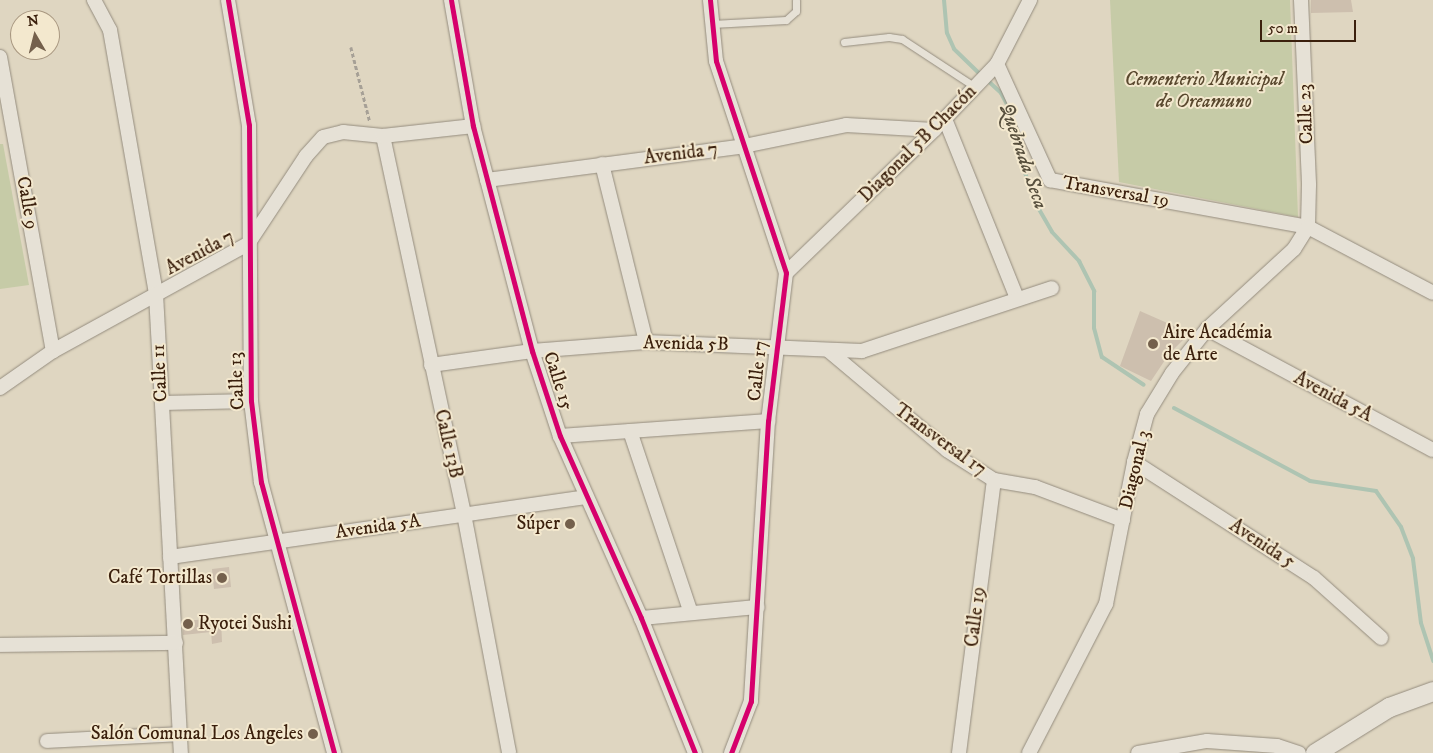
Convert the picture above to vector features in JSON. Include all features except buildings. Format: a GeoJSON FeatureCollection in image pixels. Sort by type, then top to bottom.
{"type":"FeatureCollection","features":[{"type":"Feature","properties":{"kind":"main road"},"geometry":{"type":"LineString","coordinates":[[1315,753],[1364,721],[1427,693]]}},
{"type":"Feature","properties":{"kind":"street","name":"Calle 11"},"geometry":{"type":"LineString","coordinates":[[94,0],[110,30],[156,294],[181,753]]}},
{"type":"Feature","properties":{"kind":"street","name":"Calle 13"},"geometry":{"type":"LineString","coordinates":[[228,0],[249,125],[248,244],[251,401],[261,482],[334,753]]}},
{"type":"Feature","properties":{"kind":"street","name":"Calle 15"},"geometry":{"type":"LineString","coordinates":[[451,0],[474,126],[532,351],[560,436],[641,618],[695,753]]}},
{"type":"Feature","properties":{"kind":"street","name":"Calle 17"},"geometry":{"type":"LineString","coordinates":[[710,0],[716,60],[786,273],[768,421],[751,701],[731,753]]}},
{"type":"Feature","properties":{"kind":"street","name":"Diagonal 5B Chacón"},"geometry":{"type":"LineString","coordinates":[[786,273],[934,130],[997,64],[1030,0]]}},
{"type":"Feature","properties":{"kind":"street","name":"Calle 23"},"geometry":{"type":"LineString","coordinates":[[1301,0],[1309,185],[1308,227]]}},
{"type":"Feature","properties":{"kind":"street","name":"Calle 9"},"geometry":{"type":"LineString","coordinates":[[0,56],[53,351]]}},
{"type":"Feature","properties":{"kind":"street","name":"Transversal 19"},"geometry":{"type":"LineString","coordinates":[[997,64],[1050,180],[1308,227]]}},
{"type":"Feature","properties":{"kind":"street"},"geometry":{"type":"LineString","coordinates":[[945,119],[1017,298]]}},
{"type":"Feature","properties":{"kind":"street","name":"Avenida 7"},"geometry":{"type":"LineString","coordinates":[[487,180],[744,146],[846,125],[934,130]]}},
{"type":"Feature","properties":{"kind":"street","name":"Avenida 7"},"geometry":{"type":"LineString","coordinates":[[0,388],[53,351],[248,244],[306,156],[322,137],[343,132],[378,136],[474,126]]}},
{"type":"Feature","properties":{"kind":"street","name":"Calle 13B"},"geometry":{"type":"LineString","coordinates":[[378,136],[464,514],[509,753]]}},
{"type":"Feature","properties":{"kind":"street"},"geometry":{"type":"LineString","coordinates":[[602,164],[646,342]]}},
{"type":"Feature","properties":{"kind":"street"},"geometry":{"type":"LineString","coordinates":[[1308,227],[1433,293]]}},
{"type":"Feature","properties":{"kind":"street","name":"Diagonal 3"},"geometry":{"type":"LineString","coordinates":[[1029,753],[1106,604],[1134,462],[1147,414],[1172,372],[1207,329],[1294,248],[1308,227]]}},
{"type":"Feature","properties":{"kind":"street","name":"Avenida 5B"},"geometry":{"type":"LineString","coordinates":[[431,365],[532,351],[646,342],[776,345],[829,351],[862,351],[1017,298],[1052,288]]}},
{"type":"Feature","properties":{"kind":"street","name":"Avenida 5A"},"geometry":{"type":"LineString","coordinates":[[1207,329],[1433,450]]}},
{"type":"Feature","properties":{"kind":"street","name":"Transversal 17"},"geometry":{"type":"LineString","coordinates":[[829,351],[947,450],[994,480],[1035,487],[1123,520]]}},
{"type":"Feature","properties":{"kind":"street"},"geometry":{"type":"LineString","coordinates":[[162,403],[251,401]]}},
{"type":"Feature","properties":{"kind":"street"},"geometry":{"type":"LineString","coordinates":[[560,436],[768,421]]}},
{"type":"Feature","properties":{"kind":"street"},"geometry":{"type":"LineString","coordinates":[[630,431],[691,613]]}},
{"type":"Feature","properties":{"kind":"street","name":"Avenida 5"},"geometry":{"type":"LineString","coordinates":[[1134,462],[1314,578],[1381,638]]}},
{"type":"Feature","properties":{"kind":"street","name":"Calle 19"},"geometry":{"type":"LineString","coordinates":[[958,753],[994,480]]}},
{"type":"Feature","properties":{"kind":"street","name":"Avenida 5A"},"geometry":{"type":"LineString","coordinates":[[170,557],[586,497]]}},
{"type":"Feature","properties":{"kind":"street"},"geometry":{"type":"LineString","coordinates":[[641,618],[757,607]]}},
{"type":"Feature","properties":{"kind":"street"},"geometry":{"type":"LineString","coordinates":[[0,645],[176,643]]}},
{"type":"Feature","properties":{"kind":"street"},"geometry":{"type":"LineString","coordinates":[[47,741],[180,734]]}},
{"type":"Feature","properties":{"kind":"street"},"geometry":{"type":"LineString","coordinates":[[1138,753],[1207,740],[1277,746],[1299,753]]}},
{"type":"Feature","properties":{"kind":"lane"},"geometry":{"type":"LineString","coordinates":[[712,24],[786,20],[796,11],[796,0]]}},
{"type":"Feature","properties":{"kind":"lane"},"geometry":{"type":"LineString","coordinates":[[844,42],[889,37],[902,39],[975,87]]}},
{"type":"Feature","properties":{"kind":"path"},"geometry":{"type":"LineString","coordinates":[[351,47],[378,136]]}},
{"type":"Feature","properties":{"kind":"green space","name":"Cementerio Municipal de Oreamuno"},"geometry":{"type":"Polygon","coordinates":[[[1110,0],[1290,0],[1298,217],[1119,182],[1110,0]]]}},
{"type":"Feature","properties":{"kind":"green space"},"geometry":{"type":"Polygon","coordinates":[[[0,144],[3,144],[29,285],[0,289],[0,144]]]}},
{"type":"Feature","properties":{"kind":"waterway","name":"Quebrada Seca"},"geometry":{"type":"LineString","coordinates":[[944,0],[947,33],[954,49],[981,75]]}},
{"type":"Feature","properties":{"kind":"waterway","name":"Quebrada Seca"},"geometry":{"type":"LineString","coordinates":[[986,79],[1001,93],[1009,108],[1015,144],[1036,204],[1052,232],[1079,261],[1094,291],[1094,328],[1102,357],[1144,385]]}},
{"type":"Feature","properties":{"kind":"waterway","name":"Quebrada Seca"},"geometry":{"type":"LineString","coordinates":[[1174,408],[1310,481],[1376,491],[1401,527],[1413,559],[1421,623],[1433,661]]}},
{"type":"Feature","properties":{"kind":"cycle path"},"geometry":{"type":"LineString","coordinates":[[228,0],[249,125],[251,401],[261,482],[334,753]]}},
{"type":"Feature","properties":{"kind":"cycle path"},"geometry":{"type":"LineString","coordinates":[[451,0],[473,126],[532,351],[560,436],[641,618],[695,753]]}},
{"type":"Feature","properties":{"kind":"cycle path"},"geometry":{"type":"LineString","coordinates":[[710,0],[716,61],[786,273],[768,421],[751,701],[731,753]]}},
{"type":"Feature","properties":{"kind":"place","name":"Aire Académia de Arte"},"geometry":{"type":"Point","coordinates":[1153,344]}},
{"type":"Feature","properties":{"kind":"place","name":"Súper"},"geometry":{"type":"Point","coordinates":[570,524]}},
{"type":"Feature","properties":{"kind":"place","name":"Café Tortillas"},"geometry":{"type":"Point","coordinates":[222,578]}},
{"type":"Feature","properties":{"kind":"place","name":"Ryotei Sushi"},"geometry":{"type":"Point","coordinates":[188,624]}},
{"type":"Feature","properties":{"kind":"place","name":"Salón Comunal Los Angeles"},"geometry":{"type":"Point","coordinates":[313,734]}}]}
